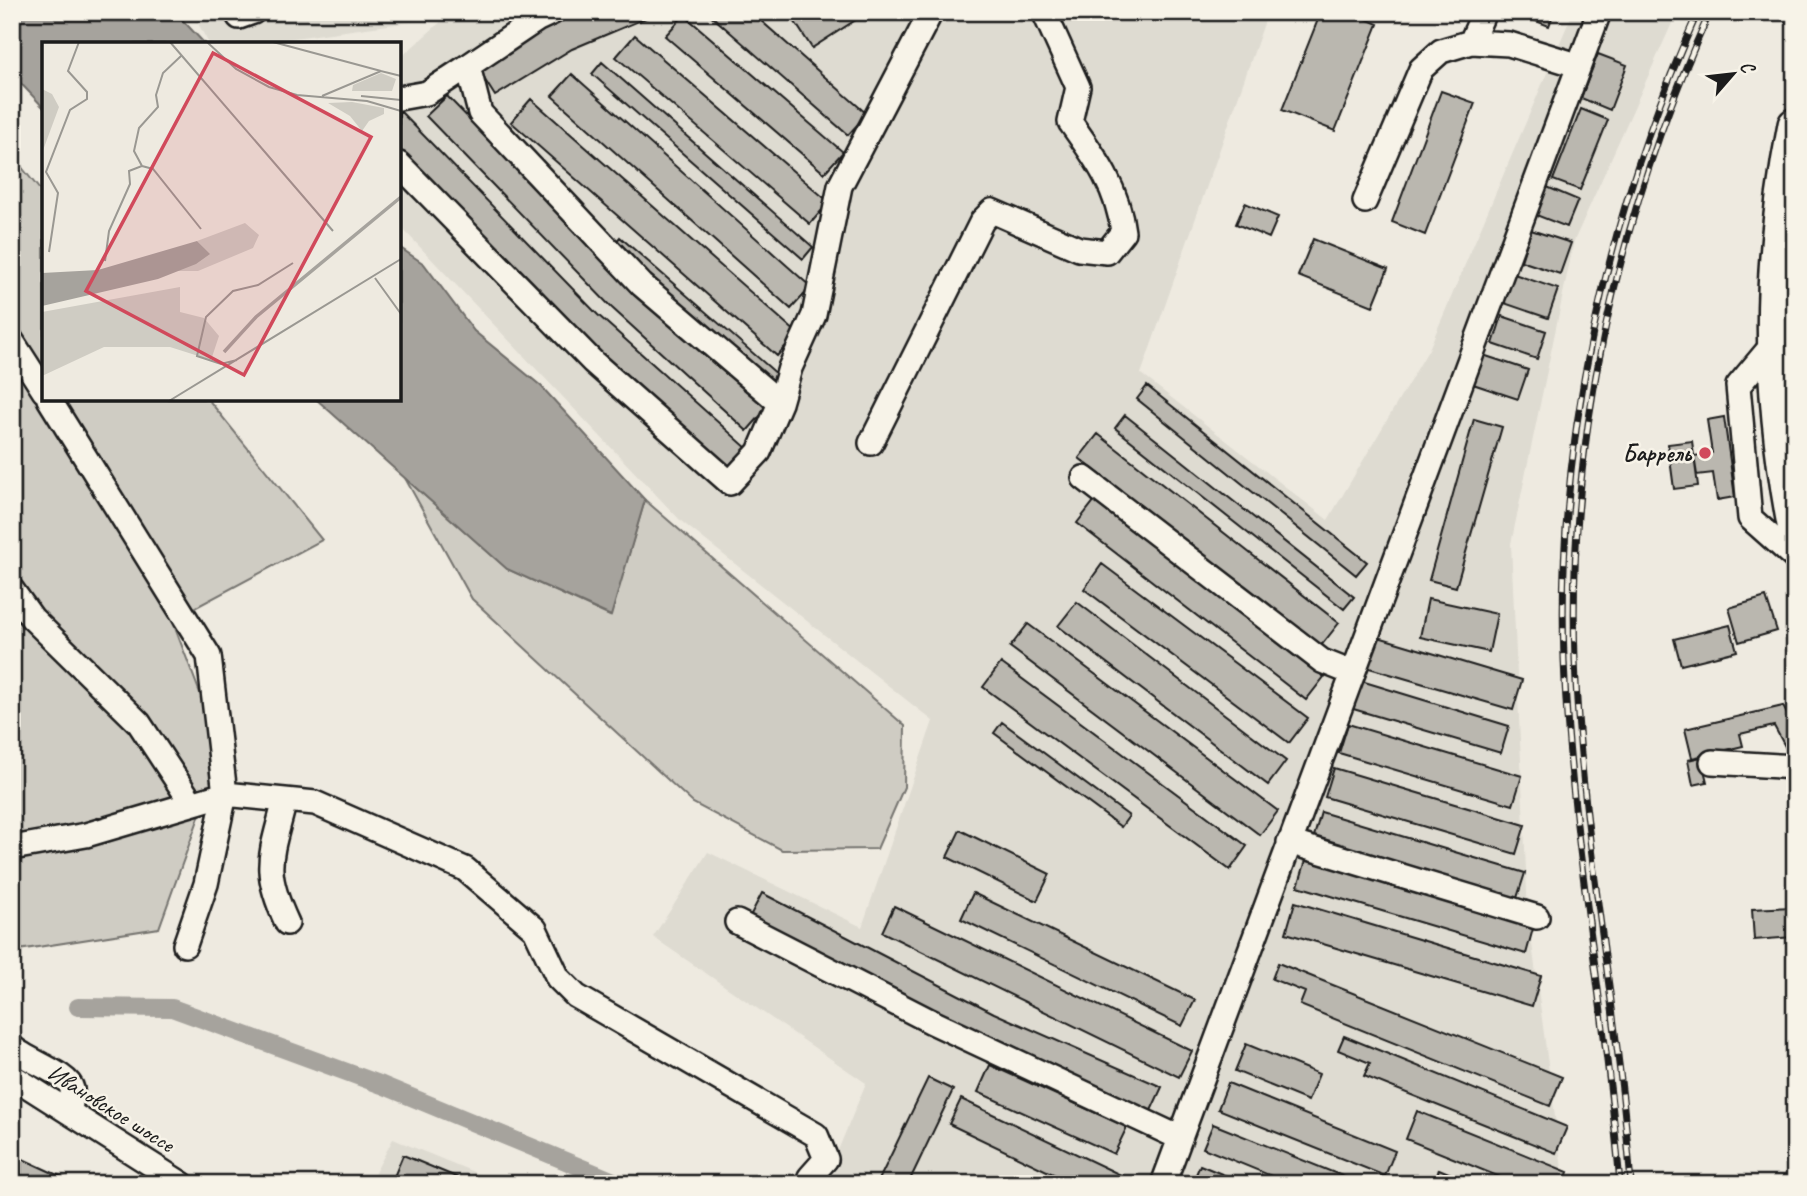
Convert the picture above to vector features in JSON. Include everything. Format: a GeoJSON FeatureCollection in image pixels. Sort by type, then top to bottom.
{"type":"FeatureCollection","features":[{"type":"Feature","properties":{"kind":"highway"},"geometry":{"type":"LineString","coordinates":[[1795,125],[1775,246],[1774,343],[1786,419],[1795,530]]}},
{"type":"Feature","properties":{"kind":"street"},"geometry":{"type":"LineString","coordinates":[[401,97],[427,93],[538,19],[553,12]]}},
{"type":"Feature","properties":{"kind":"street"},"geometry":{"type":"LineString","coordinates":[[401,166],[593,362],[730,483],[759,452],[780,403],[790,368],[814,315],[840,186],[931,12]]}},
{"type":"Feature","properties":{"kind":"street"},"geometry":{"type":"LineString","coordinates":[[871,443],[982,221],[992,211],[1079,249],[1107,252],[1123,232],[1120,205],[1094,156],[1070,121],[1078,88],[1044,12]]}},
{"type":"Feature","properties":{"kind":"street"},"geometry":{"type":"LineString","coordinates":[[1471,42],[1484,12]]}},
{"type":"Feature","properties":{"kind":"street"},"geometry":{"type":"LineString","coordinates":[[1163,1184],[1577,65],[1599,12]]}},
{"type":"Feature","properties":{"kind":"street"},"geometry":{"type":"LineString","coordinates":[[1365,201],[1421,69],[1441,51],[1471,42],[1509,44],[1577,65]]}},
{"type":"Feature","properties":{"kind":"street"},"geometry":{"type":"LineString","coordinates":[[468,66],[480,113],[642,285],[780,403]]}},
{"type":"Feature","properties":{"kind":"street"},"geometry":{"type":"LineString","coordinates":[[12,341],[42,388]]}},
{"type":"Feature","properties":{"kind":"street"},"geometry":{"type":"LineString","coordinates":[[1774,343],[1738,386],[1750,518],[1795,558]]}},
{"type":"Feature","properties":{"kind":"street"},"geometry":{"type":"LineString","coordinates":[[50,401],[209,656],[225,794],[206,884],[185,945]]}},
{"type":"Feature","properties":{"kind":"street"},"geometry":{"type":"LineString","coordinates":[[1084,478],[1322,661],[1352,673]]}},
{"type":"Feature","properties":{"kind":"street"},"geometry":{"type":"LineString","coordinates":[[12,590],[32,618],[139,723],[191,802]]}},
{"type":"Feature","properties":{"kind":"street"},"geometry":{"type":"LineString","coordinates":[[1712,762],[1795,767]]}},
{"type":"Feature","properties":{"kind":"street"},"geometry":{"type":"LineString","coordinates":[[12,848],[86,835],[225,794],[315,803],[465,869],[535,929],[558,978],[576,996],[816,1135],[826,1158],[810,1177],[813,1184]]}},
{"type":"Feature","properties":{"kind":"street"},"geometry":{"type":"LineString","coordinates":[[285,800],[269,866],[271,889],[287,923]]}},
{"type":"Feature","properties":{"kind":"street"},"geometry":{"type":"LineString","coordinates":[[1289,842],[1537,917]]}},
{"type":"Feature","properties":{"kind":"street"},"geometry":{"type":"LineString","coordinates":[[737,922],[930,1021],[1180,1138]]}},
{"type":"Feature","properties":{"kind":"street"},"geometry":{"type":"LineString","coordinates":[[12,1047],[20,1056],[67,1080],[72,1089],[70,1112]]}},
{"type":"Feature","properties":{"kind":"street","name":"Ивановское шоссе"},"geometry":{"type":"LineString","coordinates":[[12,1076],[183,1184]]}},
{"type":"Feature","properties":{"kind":"shaded area"},"geometry":{"type":"Polygon","coordinates":[[[12,12],[175,12],[203,42],[42,42],[42,106],[12,74],[12,12]]]}},
{"type":"Feature","properties":{"kind":"shaded area"},"geometry":{"type":"Polygon","coordinates":[[[192,12],[1268,12],[1141,374],[1328,520],[1429,349],[1573,12],[1677,12],[1574,241],[1511,544],[1528,914],[1564,1184],[824,1184],[866,1083],[653,937],[708,852],[862,927],[933,721],[681,521],[401,227],[401,57],[446,17],[265,42],[208,42],[192,12]]]}},
{"type":"Feature","properties":{"kind":"shaded area"},"geometry":{"type":"Polygon","coordinates":[[[12,155],[42,192],[42,401],[210,401],[322,540],[172,620],[203,701],[212,781],[159,928],[12,951],[12,155]]]}},
{"type":"Feature","properties":{"kind":"shaded area"},"geometry":{"type":"Polygon","coordinates":[[[401,248],[424,264],[474,331],[541,386],[645,500],[611,616],[507,569],[318,401],[401,401],[401,248]]]}},
{"type":"Feature","properties":{"kind":"shaded area"},"geometry":{"type":"Polygon","coordinates":[[[405,478],[507,569],[610,616],[645,500],[905,726],[904,787],[877,849],[782,850],[693,803],[472,599],[405,478]]]}},
{"type":"Feature","properties":{"kind":"shaded area"},"geometry":{"type":"Polygon","coordinates":[[[393,1139],[503,1184],[369,1184],[393,1139]]]}},
{"type":"Feature","properties":{"kind":"building"},"geometry":{"type":"Polygon","coordinates":[[[578,12],[660,12],[572,49],[495,96],[478,69],[557,21],[578,12]]]}},
{"type":"Feature","properties":{"kind":"building"},"geometry":{"type":"Polygon","coordinates":[[[707,12],[751,12],[867,114],[848,135],[707,12]]]}},
{"type":"Feature","properties":{"kind":"building"},"geometry":{"type":"Polygon","coordinates":[[[811,12],[868,12],[812,48],[795,22],[811,12]]]}},
{"type":"Feature","properties":{"kind":"building"},"geometry":{"type":"Polygon","coordinates":[[[1321,12],[1349,12],[1378,24],[1335,131],[1282,110],[1321,12]]]}},
{"type":"Feature","properties":{"kind":"building"},"geometry":{"type":"Polygon","coordinates":[[[1520,12],[1554,12],[1549,26],[1520,15],[1520,12]]]}},
{"type":"Feature","properties":{"kind":"building"},"geometry":{"type":"Polygon","coordinates":[[[684,15],[843,152],[824,173],[665,36],[684,15]]]}},
{"type":"Feature","properties":{"kind":"building"},"geometry":{"type":"Polygon","coordinates":[[[635,35],[829,202],[810,224],[616,57],[635,35]]]}},
{"type":"Feature","properties":{"kind":"building"},"geometry":{"type":"Polygon","coordinates":[[[1598,54],[1627,65],[1610,110],[1581,98],[1598,54]]]}},
{"type":"Feature","properties":{"kind":"building"},"geometry":{"type":"Polygon","coordinates":[[[602,62],[813,247],[803,259],[592,74],[602,62]]]}},
{"type":"Feature","properties":{"kind":"building"},"geometry":{"type":"Polygon","coordinates":[[[572,74],[811,287],[791,309],[552,96],[572,74]]]}},
{"type":"Feature","properties":{"kind":"building"},"geometry":{"type":"Polygon","coordinates":[[[1441,91],[1475,103],[1425,235],[1392,222],[1441,91]]]}},
{"type":"Feature","properties":{"kind":"building"},"geometry":{"type":"Polygon","coordinates":[[[447,96],[641,295],[768,407],[747,431],[612,308],[426,116],[447,96]]]}},
{"type":"Feature","properties":{"kind":"building"},"geometry":{"type":"Polygon","coordinates":[[[531,99],[797,333],[777,356],[511,122],[531,99]]]}},
{"type":"Feature","properties":{"kind":"building"},"geometry":{"type":"Polygon","coordinates":[[[1581,109],[1608,120],[1580,190],[1553,180],[1581,109]]]}},
{"type":"Feature","properties":{"kind":"building"},"geometry":{"type":"Polygon","coordinates":[[[401,112],[598,315],[748,449],[728,472],[577,336],[401,155],[401,112]]]}},
{"type":"Feature","properties":{"kind":"building"},"geometry":{"type":"Polygon","coordinates":[[[1547,187],[1578,200],[1567,227],[1536,215],[1547,187]]]}},
{"type":"Feature","properties":{"kind":"building"},"geometry":{"type":"Polygon","coordinates":[[[1245,203],[1278,217],[1269,238],[1236,224],[1245,203]]]}},
{"type":"Feature","properties":{"kind":"building"},"geometry":{"type":"Polygon","coordinates":[[[1531,230],[1571,243],[1560,274],[1521,261],[1531,230]]]}},
{"type":"Feature","properties":{"kind":"building"},"geometry":{"type":"Polygon","coordinates":[[[620,237],[778,375],[768,385],[611,248],[620,237]]]}},
{"type":"Feature","properties":{"kind":"building"},"geometry":{"type":"Polygon","coordinates":[[[1313,239],[1388,269],[1373,306],[1298,276],[1313,239]]]}},
{"type":"Feature","properties":{"kind":"building"},"geometry":{"type":"Polygon","coordinates":[[[1514,274],[1558,289],[1548,318],[1504,303],[1514,274]]]}},
{"type":"Feature","properties":{"kind":"building"},"geometry":{"type":"Polygon","coordinates":[[[1502,316],[1546,331],[1537,359],[1493,344],[1502,316]]]}},
{"type":"Feature","properties":{"kind":"building"},"geometry":{"type":"Polygon","coordinates":[[[1483,355],[1528,370],[1518,399],[1473,384],[1483,355]]]}},
{"type":"Feature","properties":{"kind":"building"},"geometry":{"type":"Polygon","coordinates":[[[1147,386],[1367,562],[1356,575],[1137,399],[1147,386]]]}},
{"type":"Feature","properties":{"kind":"building"},"geometry":{"type":"Polygon","coordinates":[[[1125,415],[1354,597],[1344,609],[1115,428],[1125,415]]]}},
{"type":"Feature","properties":{"kind":"building"},"geometry":{"type":"Polygon","coordinates":[[[1724,417],[1735,497],[1717,500],[1713,473],[1697,475],[1694,456],[1712,453],[1707,420],[1724,417]]]}},
{"type":"Feature","properties":{"kind":"building"},"geometry":{"type":"Polygon","coordinates":[[[1474,419],[1502,427],[1456,587],[1429,580],[1474,419]]]}},
{"type":"Feature","properties":{"kind":"building"},"geometry":{"type":"Polygon","coordinates":[[[1098,434],[1339,623],[1320,647],[1079,458],[1098,434]]]}},
{"type":"Feature","properties":{"kind":"building"},"geometry":{"type":"Polygon","coordinates":[[[1692,441],[1698,486],[1674,489],[1668,444],[1692,441]]]}},
{"type":"Feature","properties":{"kind":"building"},"geometry":{"type":"Polygon","coordinates":[[[1095,500],[1324,677],[1306,700],[1077,523],[1095,500]]]}},
{"type":"Feature","properties":{"kind":"building"},"geometry":{"type":"Polygon","coordinates":[[[1102,564],[1308,718],[1289,743],[1084,589],[1102,564]]]}},
{"type":"Feature","properties":{"kind":"building"},"geometry":{"type":"Polygon","coordinates":[[[1766,597],[1777,631],[1739,642],[1729,608],[1766,597]]]}},
{"type":"Feature","properties":{"kind":"building"},"geometry":{"type":"Polygon","coordinates":[[[1428,599],[1497,614],[1489,652],[1420,637],[1428,599]]]}},
{"type":"Feature","properties":{"kind":"building"},"geometry":{"type":"Polygon","coordinates":[[[1077,602],[1286,761],[1268,785],[1058,626],[1077,602]]]}},
{"type":"Feature","properties":{"kind":"building"},"geometry":{"type":"Polygon","coordinates":[[[1028,624],[1278,811],[1260,835],[1010,647],[1028,624]]]}},
{"type":"Feature","properties":{"kind":"building"},"geometry":{"type":"Polygon","coordinates":[[[1730,625],[1737,651],[1681,665],[1674,639],[1730,625]]]}},
{"type":"Feature","properties":{"kind":"building"},"geometry":{"type":"Polygon","coordinates":[[[1375,636],[1522,680],[1513,710],[1366,667],[1375,636]]]}},
{"type":"Feature","properties":{"kind":"building"},"geometry":{"type":"Polygon","coordinates":[[[1001,663],[1247,846],[1230,870],[983,687],[1001,663]]]}},
{"type":"Feature","properties":{"kind":"building"},"geometry":{"type":"Polygon","coordinates":[[[1358,680],[1509,726],[1501,753],[1350,708],[1358,680]]]}},
{"type":"Feature","properties":{"kind":"building"},"geometry":{"type":"Polygon","coordinates":[[[1783,706],[1795,730],[1795,765],[1774,726],[1740,734],[1743,746],[1692,758],[1685,729],[1783,706]]]}},
{"type":"Feature","properties":{"kind":"building"},"geometry":{"type":"Polygon","coordinates":[[[1002,722],[1129,816],[1121,827],[994,733],[1002,722]]]}},
{"type":"Feature","properties":{"kind":"building"},"geometry":{"type":"Polygon","coordinates":[[[1348,724],[1522,776],[1513,805],[1339,753],[1348,724]]]}},
{"type":"Feature","properties":{"kind":"building"},"geometry":{"type":"Polygon","coordinates":[[[1701,757],[1707,782],[1693,785],[1688,760],[1701,757]]]}},
{"type":"Feature","properties":{"kind":"building"},"geometry":{"type":"Polygon","coordinates":[[[1334,768],[1525,825],[1516,854],[1325,797],[1334,768]]]}},
{"type":"Feature","properties":{"kind":"building"},"geometry":{"type":"Polygon","coordinates":[[[1321,812],[1525,873],[1516,901],[1313,840],[1321,812]]]}},
{"type":"Feature","properties":{"kind":"building"},"geometry":{"type":"Polygon","coordinates":[[[960,830],[1050,874],[1037,901],[947,857],[960,830]]]}},
{"type":"Feature","properties":{"kind":"building"},"geometry":{"type":"Polygon","coordinates":[[[1307,857],[1534,925],[1526,954],[1298,886],[1307,857]]]}},
{"type":"Feature","properties":{"kind":"building"},"geometry":{"type":"Polygon","coordinates":[[[762,893],[994,1013],[1162,1087],[1149,1115],[748,920],[762,893]]]}},
{"type":"Feature","properties":{"kind":"building"},"geometry":{"type":"Polygon","coordinates":[[[973,893],[1195,1000],[1182,1026],[961,919],[973,893]]]}},
{"type":"Feature","properties":{"kind":"building"},"geometry":{"type":"Polygon","coordinates":[[[1295,902],[1541,976],[1532,1006],[1286,933],[1295,902]]]}},
{"type":"Feature","properties":{"kind":"building"},"geometry":{"type":"Polygon","coordinates":[[[894,906],[1192,1051],[1179,1077],[882,932],[894,906]]]}},
{"type":"Feature","properties":{"kind":"building"},"geometry":{"type":"Polygon","coordinates":[[[1792,907],[1794,937],[1754,940],[1752,909],[1792,907]]]}},
{"type":"Feature","properties":{"kind":"building"},"geometry":{"type":"Polygon","coordinates":[[[1278,963],[1562,1077],[1550,1106],[1300,1005],[1305,992],[1272,979],[1278,963]]]}},
{"type":"Feature","properties":{"kind":"building"},"geometry":{"type":"Polygon","coordinates":[[[1344,1036],[1567,1127],[1556,1153],[1364,1076],[1370,1063],[1338,1050],[1344,1036]]]}},
{"type":"Feature","properties":{"kind":"building"},"geometry":{"type":"Polygon","coordinates":[[[1246,1044],[1319,1074],[1308,1101],[1235,1071],[1246,1044]]]}},
{"type":"Feature","properties":{"kind":"building"},"geometry":{"type":"Polygon","coordinates":[[[990,1065],[1127,1127],[1114,1154],[978,1092],[990,1065]]]}},
{"type":"Feature","properties":{"kind":"building"},"geometry":{"type":"Polygon","coordinates":[[[928,1078],[953,1090],[908,1184],[877,1184],[928,1078]]]}},
{"type":"Feature","properties":{"kind":"building"},"geometry":{"type":"Polygon","coordinates":[[[1228,1083],[1395,1151],[1385,1176],[1218,1109],[1228,1083]]]}},
{"type":"Feature","properties":{"kind":"building"},"geometry":{"type":"Polygon","coordinates":[[[961,1099],[1127,1178],[1124,1184],[1074,1184],[949,1124],[961,1099]]]}},
{"type":"Feature","properties":{"kind":"building"},"geometry":{"type":"Polygon","coordinates":[[[1417,1111],[1568,1172],[1564,1184],[1517,1184],[1406,1139],[1417,1111]]]}},
{"type":"Feature","properties":{"kind":"building"},"geometry":{"type":"Polygon","coordinates":[[[1213,1124],[1362,1184],[1291,1184],[1203,1148],[1213,1124]]]}},
{"type":"Feature","properties":{"kind":"building"},"geometry":{"type":"Polygon","coordinates":[[[12,1154],[77,1184],[12,1184],[12,1154]]]}},
{"type":"Feature","properties":{"kind":"building"},"geometry":{"type":"Polygon","coordinates":[[[403,1155],[473,1184],[391,1184],[403,1155]]]}},
{"type":"Feature","properties":{"kind":"building"},"geometry":{"type":"Polygon","coordinates":[[[1200,1165],[1246,1184],[1192,1184],[1200,1165]]]}},
{"type":"Feature","properties":{"kind":"building"},"geometry":{"type":"Polygon","coordinates":[[[1439,1169],[1475,1184],[1434,1184],[1439,1169]]]}},
{"type":"Feature","properties":{"kind":"waterway"},"geometry":{"type":"LineString","coordinates":[[78,1007],[172,1008],[382,1085],[621,1184]]}},
{"type":"Feature","properties":{"kind":"railway"},"geometry":{"type":"LineString","coordinates":[[1620,1184],[1573,791],[1568,725],[1564,659],[1564,577],[1569,494],[1579,411],[1594,328],[1614,247],[1666,88],[1698,12]]}},
{"type":"Feature","properties":{"kind":"railway"},"geometry":{"type":"LineString","coordinates":[[1631,1184],[1618,1052],[1584,791],[1579,725],[1575,659],[1575,576],[1580,493],[1590,410],[1605,328],[1625,246],[1649,166],[1710,12]]}},
{"type":"Feature","properties":{"kind":"place","name":"Баррель"},"geometry":{"type":"Point","coordinates":[1705,453]}}]}
